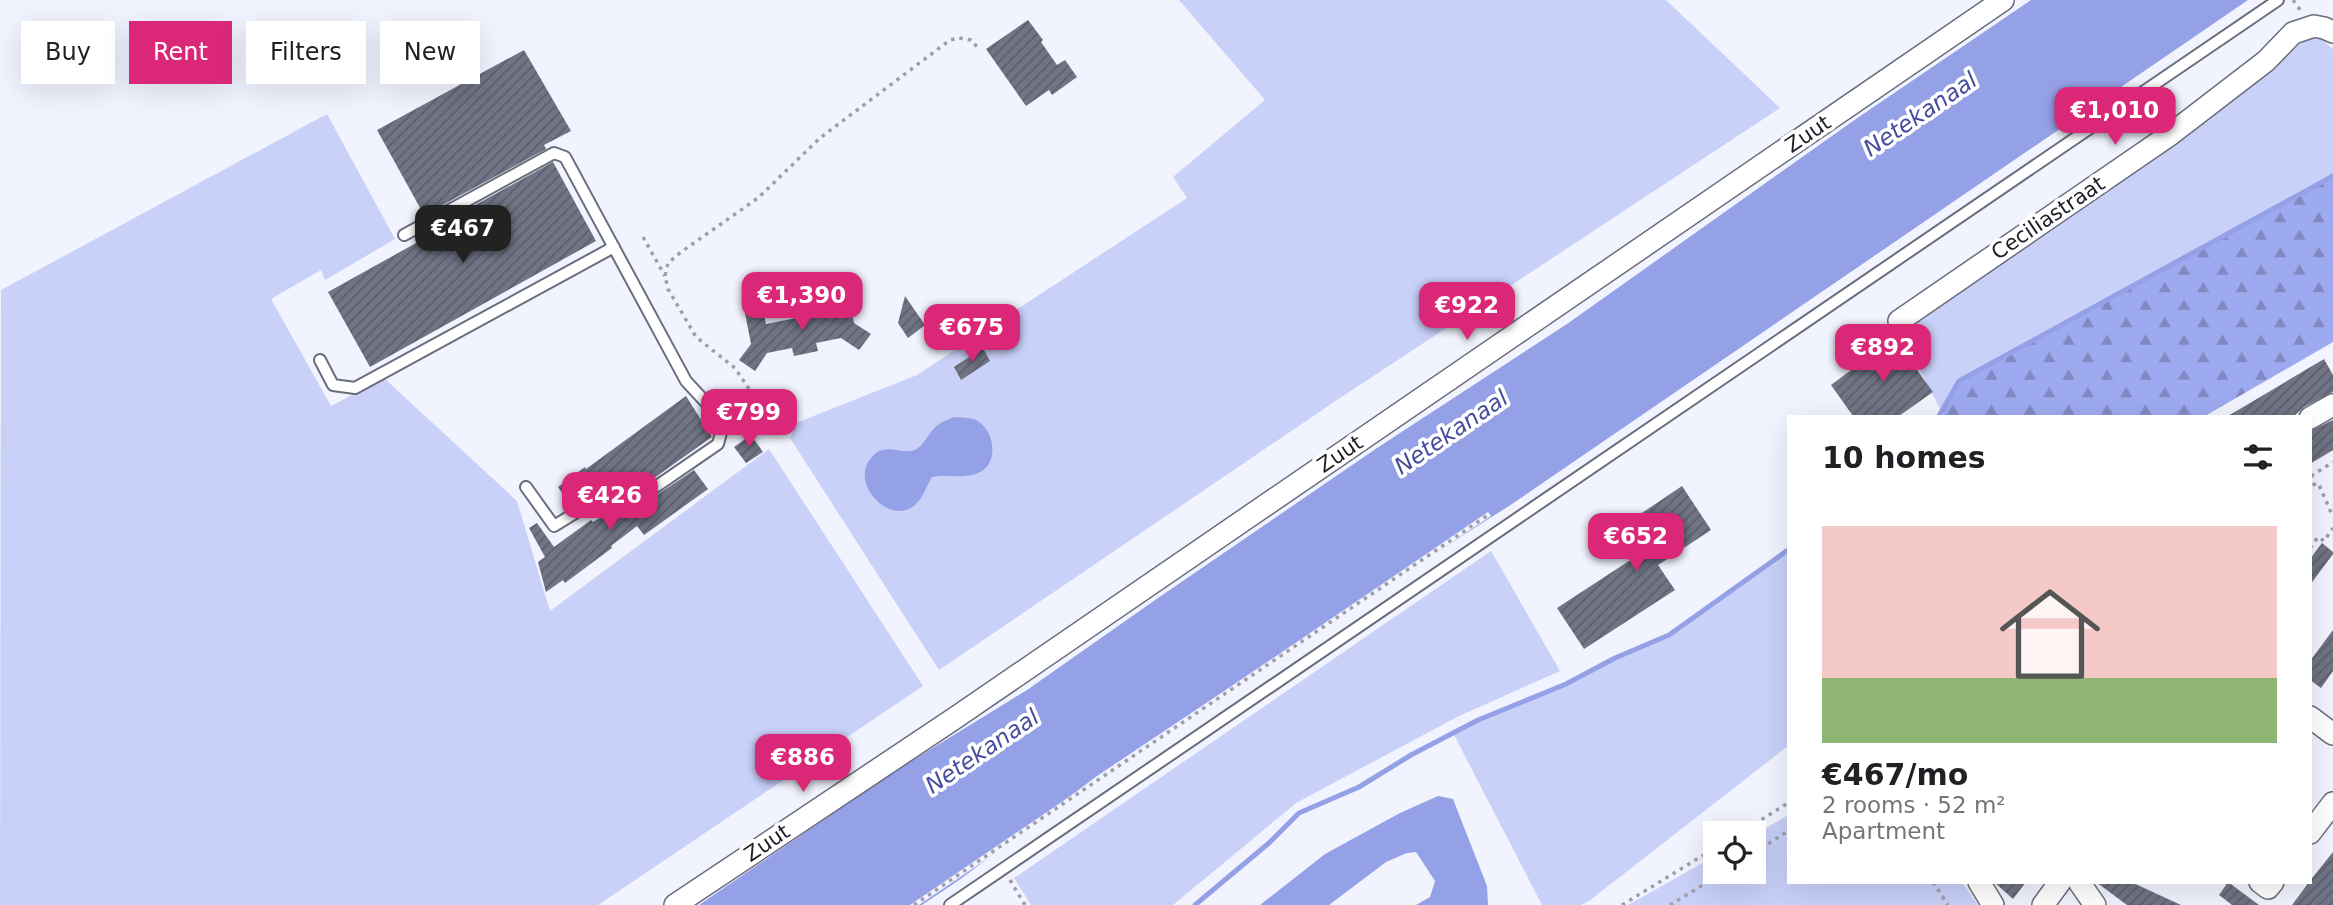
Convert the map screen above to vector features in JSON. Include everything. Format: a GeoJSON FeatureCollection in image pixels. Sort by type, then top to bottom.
{"type":"FeatureCollection","features":[{"type":"Feature","properties":{"kind":"street","name":"Zuut"},"geometry":{"type":"LineString","coordinates":[[675,905],[955,718],[2004,0]]}},
{"type":"Feature","properties":{"kind":"street","name":"Ceciliastraat"},"geometry":{"type":"LineString","coordinates":[[1899,321],[2171,134],[2266,61],[2293,33],[2314,26],[2333,32]]}},
{"type":"Feature","properties":{"kind":"street"},"geometry":{"type":"LineString","coordinates":[[2312,417],[2333,405]]}},
{"type":"Feature","properties":{"kind":"street"},"geometry":{"type":"LineString","coordinates":[[2312,830],[2333,803]]}},
{"type":"Feature","properties":{"kind":"street"},"geometry":{"type":"LineString","coordinates":[[1980,884],[1993,905]]}},
{"type":"Feature","properties":{"kind":"street"},"geometry":{"type":"LineString","coordinates":[[2043,905],[2059,884]]}},
{"type":"Feature","properties":{"kind":"street"},"geometry":{"type":"LineString","coordinates":[[2080,884],[2095,905]]}},
{"type":"Feature","properties":{"kind":"lane"},"geometry":{"type":"LineString","coordinates":[[950,905],[2278,0]]}},
{"type":"Feature","properties":{"kind":"lane"},"geometry":{"type":"LineString","coordinates":[[404,235],[554,153],[565,157],[686,381],[724,422]]}},
{"type":"Feature","properties":{"kind":"lane"},"geometry":{"type":"LineString","coordinates":[[320,360],[333,385],[355,388],[614,247]]}},
{"type":"Feature","properties":{"kind":"lane"},"geometry":{"type":"LineString","coordinates":[[526,487],[554,526],[593,502],[622,510],[718,444],[724,422],[756,400]]}},
{"type":"Feature","properties":{"kind":"path"},"geometry":{"type":"LineString","coordinates":[[665,276],[668,263],[681,252],[758,198],[820,138],[950,40],[971,40],[978,48]]}},
{"type":"Feature","properties":{"kind":"path"},"geometry":{"type":"LineString","coordinates":[[643,237],[665,276],[668,289],[696,337],[734,368],[756,400]]}},
{"type":"Feature","properties":{"kind":"path"},"geometry":{"type":"LineString","coordinates":[[2312,475],[2333,462]]}},
{"type":"Feature","properties":{"kind":"path"},"geometry":{"type":"LineString","coordinates":[[2312,480],[2315,486],[2319,485],[2333,517]]}},
{"type":"Feature","properties":{"kind":"path"},"geometry":{"type":"LineString","coordinates":[[914,905],[1488,515]]}},
{"type":"Feature","properties":{"kind":"path"},"geometry":{"type":"LineString","coordinates":[[2312,545],[2318,537],[2324,541],[2333,528]]}},
{"type":"Feature","properties":{"kind":"path"},"geometry":{"type":"LineString","coordinates":[[1759,821],[1787,804]]}},
{"type":"Feature","properties":{"kind":"path"},"geometry":{"type":"LineString","coordinates":[[1766,845],[1787,832]]}},
{"type":"Feature","properties":{"kind":"path"},"geometry":{"type":"LineString","coordinates":[[1622,905],[1703,855]]}},
{"type":"Feature","properties":{"kind":"path"},"geometry":{"type":"LineString","coordinates":[[1003,869],[1025,905]]}},
{"type":"Feature","properties":{"kind":"path"},"geometry":{"type":"LineString","coordinates":[[1670,905],[1704,884]]}},
{"type":"Feature","properties":{"kind":"path"},"geometry":{"type":"LineString","coordinates":[[1934,884],[1948,905]]}},
{"type":"Feature","properties":{"kind":"shaded area"},"geometry":{"type":"Polygon","coordinates":[[[1179,0],[1666,0],[1780,108],[1337,400],[939,670],[790,438],[796,423],[917,375],[1187,198],[1173,177],[1265,100],[1179,0]]]}},
{"type":"Feature","properties":{"kind":"shaded area"},"geometry":{"type":"Polygon","coordinates":[[[2320,38],[2333,49],[2333,176],[1959,380],[1942,412],[1898,330],[2296,42],[2320,38]]]}},
{"type":"Feature","properties":{"kind":"shaded area"},"geometry":{"type":"Polygon","coordinates":[[[327,114],[395,239],[325,280],[321,270],[271,299],[331,406],[384,378],[517,501],[550,611],[769,449],[923,686],[598,905],[0,905],[1,290],[327,114]]]}},
{"type":"Feature","properties":{"kind":"shaded area"},"geometry":{"type":"Polygon","coordinates":[[[1491,551],[1560,671],[1459,716],[1296,803],[1173,905],[1031,905],[1014,878],[1491,551]]]}},
{"type":"Feature","properties":{"kind":"shaded area"},"geometry":{"type":"Polygon","coordinates":[[[1787,551],[1787,747],[1589,901],[1581,905],[1542,905],[1453,733],[1669,635],[1787,551]]]}},
{"type":"Feature","properties":{"kind":"shaded area"},"geometry":{"type":"Polygon","coordinates":[[[1787,816],[1787,884],[1963,884],[1978,905],[1628,905],[1703,863],[1703,884],[1766,884],[1766,828],[1787,816]]]}},
{"type":"Feature","properties":{"kind":"green space"},"geometry":{"type":"Polygon","coordinates":[[[2333,176],[2333,342],[2207,415],[1944,415],[1942,412],[1959,381],[2333,176]]]}},
{"type":"Feature","properties":{"kind":"water","name":"Netekanaal"},"geometry":{"type":"Polygon","coordinates":[[[2031,0],[2248,0],[1512,504],[1329,621],[1097,776],[922,905],[699,905],[892,773],[1027,690],[1377,448],[1567,324],[1853,121],[2031,0]]]}},
{"type":"Feature","properties":{"kind":"water"},"geometry":{"type":"Polygon","coordinates":[[[954,417],[976,420],[987,430],[992,452],[991,460],[982,471],[970,475],[932,477],[918,502],[904,510],[893,510],[873,497],[867,487],[865,475],[867,463],[876,453],[886,449],[908,451],[918,448],[936,427],[954,417]]]}},
{"type":"Feature","properties":{"kind":"water"},"geometry":{"type":"Polygon","coordinates":[[[1438,796],[1453,799],[1487,886],[1488,905],[1416,905],[1430,897],[1435,881],[1416,852],[1386,862],[1329,905],[1260,905],[1325,854],[1400,813],[1438,796]]]}},
{"type":"Feature","properties":{"kind":"pier"},"geometry":{"type":"Polygon","coordinates":[[[1488,512],[1491,516],[1099,779],[1049,817],[919,905],[910,905],[1488,512]]]}},
{"type":"Feature","properties":{"kind":"building"},"geometry":{"type":"Polygon","coordinates":[[[1028,20],[1057,65],[1065,60],[1077,77],[1052,95],[1049,90],[1026,106],[986,49],[1028,20]]]}},
{"type":"Feature","properties":{"kind":"building"},"geometry":{"type":"Polygon","coordinates":[[[524,50],[571,131],[544,145],[546,149],[424,215],[377,130],[462,84],[480,84],[480,74],[524,50]]]}},
{"type":"Feature","properties":{"kind":"building"},"geometry":{"type":"Polygon","coordinates":[[[553,162],[596,241],[370,367],[328,292],[434,233],[432,229],[553,162]]]}},
{"type":"Feature","properties":{"kind":"building"},"geometry":{"type":"Polygon","coordinates":[[[843,293],[848,296],[854,323],[871,334],[859,350],[841,338],[816,343],[818,351],[794,356],[792,348],[767,353],[755,371],[739,360],[751,344],[745,313],[758,310],[764,313],[766,324],[832,311],[830,300],[833,295],[843,293]]]}},
{"type":"Feature","properties":{"kind":"building"},"geometry":{"type":"Polygon","coordinates":[[[905,296],[925,325],[908,338],[898,323],[905,296]]]}},
{"type":"Feature","properties":{"kind":"building"},"geometry":{"type":"Polygon","coordinates":[[[1894,338],[1933,392],[1900,415],[1852,415],[1831,385],[1894,338]]]}},
{"type":"Feature","properties":{"kind":"building"},"geometry":{"type":"Polygon","coordinates":[[[983,348],[990,361],[961,380],[954,367],[983,348]]]}},
{"type":"Feature","properties":{"kind":"building"},"geometry":{"type":"Polygon","coordinates":[[[2324,359],[2333,375],[2333,392],[2304,407],[2295,415],[2230,415],[2324,359]]]}},
{"type":"Feature","properties":{"kind":"building"},"geometry":{"type":"Polygon","coordinates":[[[686,396],[712,437],[623,500],[604,474],[568,501],[558,487],[686,396]]]}},
{"type":"Feature","properties":{"kind":"building"},"geometry":{"type":"Polygon","coordinates":[[[2333,420],[2333,450],[2312,463],[2312,430],[2333,420]]]}},
{"type":"Feature","properties":{"kind":"building"},"geometry":{"type":"Polygon","coordinates":[[[751,435],[763,452],[746,463],[734,447],[751,435]]]}},
{"type":"Feature","properties":{"kind":"building"},"geometry":{"type":"Polygon","coordinates":[[[694,470],[708,489],[644,535],[637,526],[565,583],[563,580],[546,592],[538,562],[545,557],[529,528],[537,523],[554,547],[591,520],[593,522],[606,514],[620,518],[626,516],[694,470]]]}},
{"type":"Feature","properties":{"kind":"building"},"geometry":{"type":"Polygon","coordinates":[[[1682,486],[1711,530],[1658,565],[1675,590],[1584,649],[1557,608],[1658,542],[1639,515],[1682,486]]]}},
{"type":"Feature","properties":{"kind":"building"},"geometry":{"type":"Polygon","coordinates":[[[2322,543],[2333,552],[2312,582],[2312,556],[2322,543]]]}},
{"type":"Feature","properties":{"kind":"building"},"geometry":{"type":"Polygon","coordinates":[[[2333,630],[2333,671],[2321,688],[2312,681],[2312,658],[2333,630]]]}},
{"type":"Feature","properties":{"kind":"building"},"geometry":{"type":"Polygon","coordinates":[[[2333,852],[2333,905],[2292,905],[2308,884],[2312,884],[2312,878],[2333,852]]]}},
{"type":"Feature","properties":{"kind":"building"},"geometry":{"type":"Polygon","coordinates":[[[1996,884],[2024,884],[2013,899],[1996,884]]]}},
{"type":"Feature","properties":{"kind":"building"},"geometry":{"type":"Polygon","coordinates":[[[2099,884],[2135,884],[2181,905],[2127,905],[2099,884]]]}},
{"type":"Feature","properties":{"kind":"building"},"geometry":{"type":"Polygon","coordinates":[[[2227,884],[2231,884],[2259,905],[2232,905],[2219,895],[2227,884]]]}},
{"type":"Feature","properties":{"kind":"waterway"},"geometry":{"type":"LineString","coordinates":[[1940,415],[1959,381],[2333,176]]}},
{"type":"Feature","properties":{"kind":"waterway"},"geometry":{"type":"LineString","coordinates":[[1195,905],[1269,843],[1299,813],[1359,787],[1411,755],[1478,720],[1566,684],[1615,658],[1669,635],[1787,551]]}}]}
